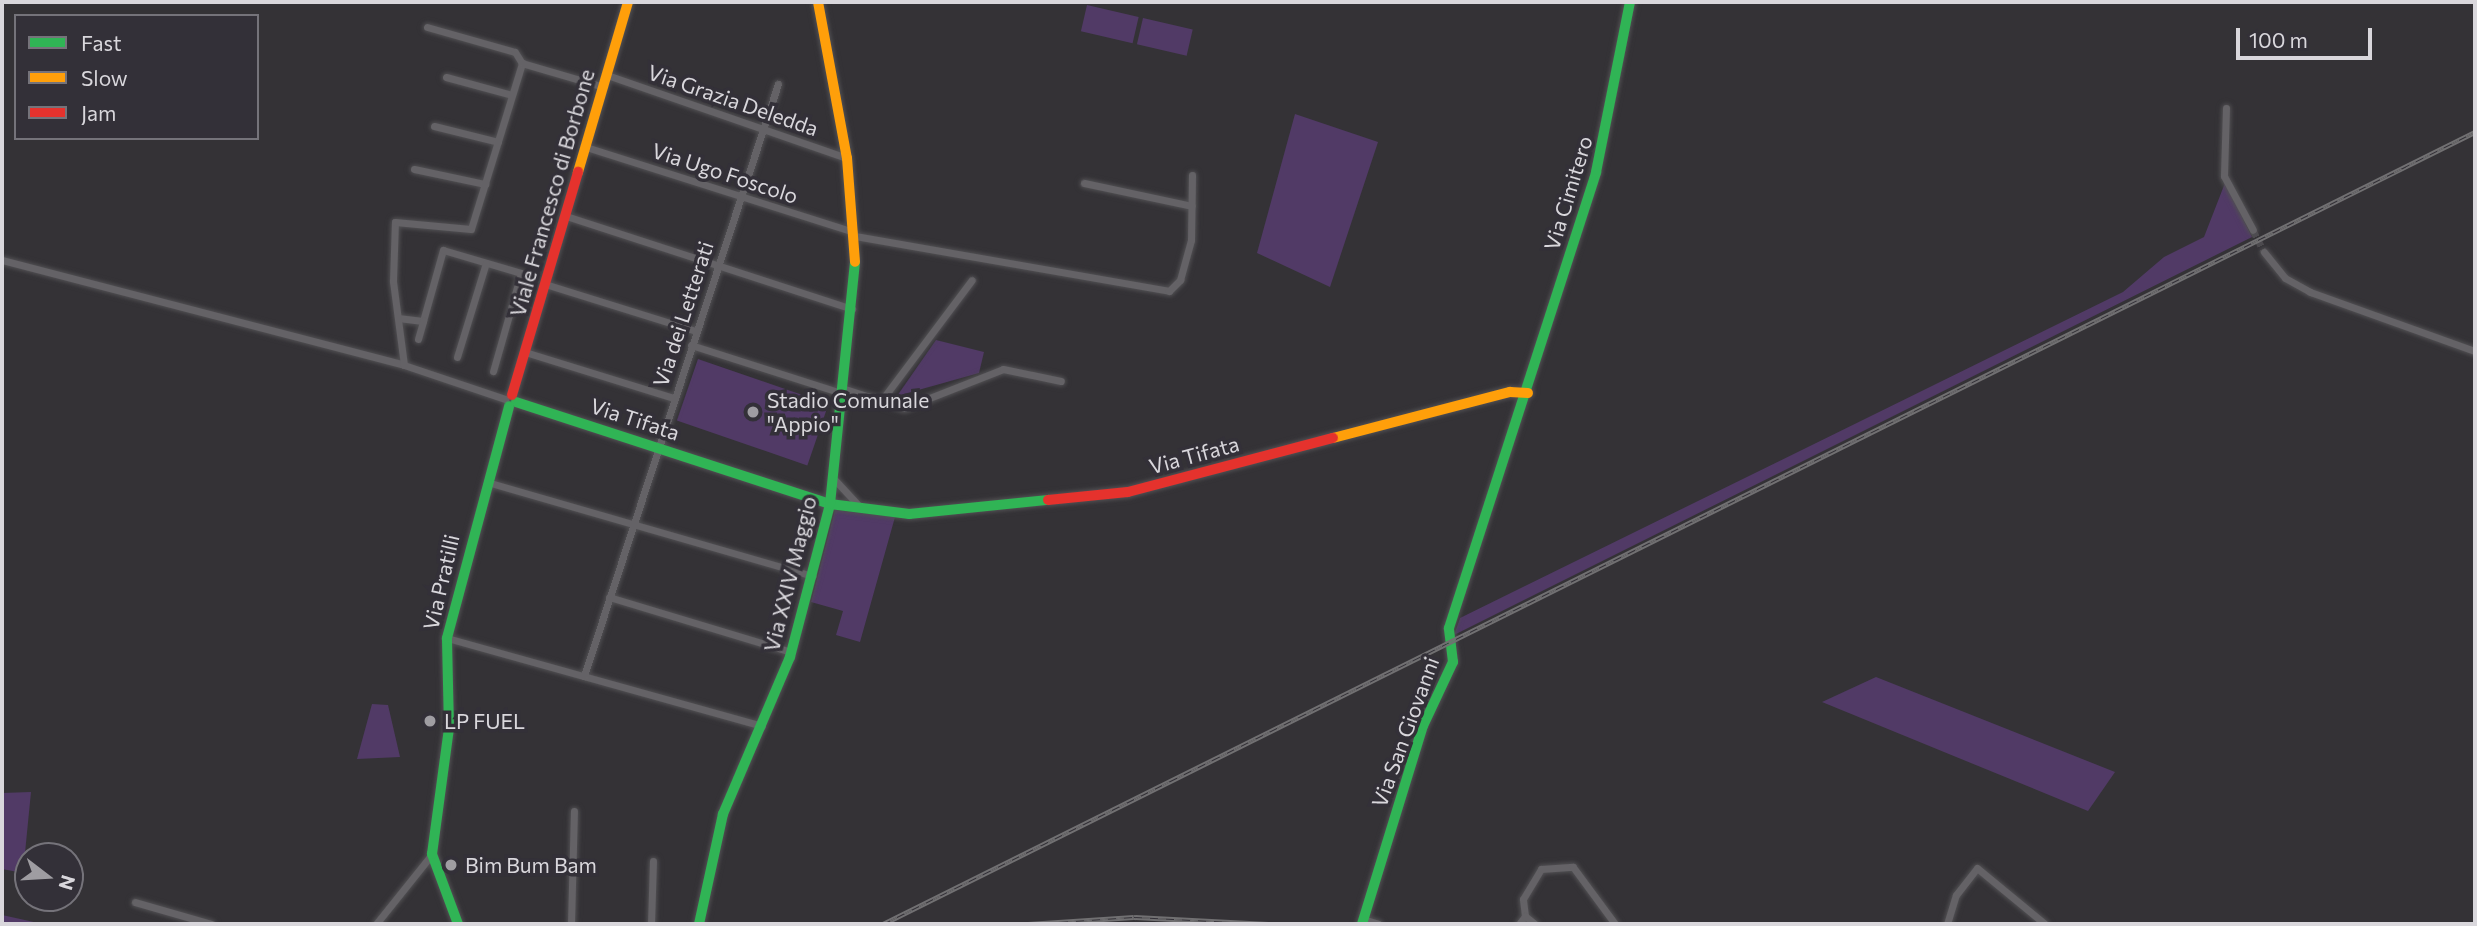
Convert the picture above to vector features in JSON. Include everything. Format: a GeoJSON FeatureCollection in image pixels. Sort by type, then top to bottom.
{"type":"FeatureCollection","features":[{"type":"Feature","properties":{"kind":"street","name":"Viale Francesco di Borbone"},"geometry":{"type":"LineString","coordinates":[[511,400],[628,2]]}},
{"type":"Feature","properties":{"kind":"street","name":"Via XXIV Maggio"},"geometry":{"type":"LineString","coordinates":[[699,924],[723,814],[791,652],[830,504],[841,390],[853,309],[854,234],[847,158],[818,2]]}},
{"type":"Feature","properties":{"kind":"street","name":"Via Cimitero"},"geometry":{"type":"LineString","coordinates":[[1528,393],[1609,124],[1630,2]]}},
{"type":"Feature","properties":{"kind":"street","name":"Via Grazia Deledda"},"geometry":{"type":"LineString","coordinates":[[427,27],[515,52],[522,63],[605,81],[847,158]]}},
{"type":"Feature","properties":{"kind":"street"},"geometry":{"type":"LineString","coordinates":[[404,365],[392,226],[400,220],[471,229],[522,63]]}},
{"type":"Feature","properties":{"kind":"street"},"geometry":{"type":"LineString","coordinates":[[446,78],[512,95]]}},
{"type":"Feature","properties":{"kind":"street","name":"Via dei Letterati"},"geometry":{"type":"LineString","coordinates":[[584,676],[778,84]]}},
{"type":"Feature","properties":{"kind":"street"},"geometry":{"type":"LineString","coordinates":[[2225,108],[2224,176],[2253,230]]}},
{"type":"Feature","properties":{"kind":"street"},"geometry":{"type":"LineString","coordinates":[[434,126],[498,142]]}},
{"type":"Feature","properties":{"kind":"street","name":"Via Ugo Foscolo"},"geometry":{"type":"LineString","coordinates":[[586,147],[854,234],[1169,291],[1184,266],[1192,206]]}},
{"type":"Feature","properties":{"kind":"street"},"geometry":{"type":"LineString","coordinates":[[414,169],[485,184]]}},
{"type":"Feature","properties":{"kind":"street"},"geometry":{"type":"LineString","coordinates":[[1084,183],[1192,206],[1192,175]]}},
{"type":"Feature","properties":{"kind":"street"},"geometry":{"type":"LineString","coordinates":[[566,216],[853,309]]}},
{"type":"Feature","properties":{"kind":"street"},"geometry":{"type":"LineString","coordinates":[[418,339],[443,250],[522,273],[493,371]]}},
{"type":"Feature","properties":{"kind":"street"},"geometry":{"type":"LineString","coordinates":[[2264,252],[2284,278],[2310,292],[2475,351]]}},
{"type":"Feature","properties":{"kind":"street","name":"Via Tifata"},"geometry":{"type":"LineString","coordinates":[[2,260],[404,365],[830,504],[909,514],[1128,492],[1510,392],[1528,393]]}},
{"type":"Feature","properties":{"kind":"street"},"geometry":{"type":"LineString","coordinates":[[457,357],[486,263]]}},
{"type":"Feature","properties":{"kind":"street"},"geometry":{"type":"LineString","coordinates":[[881,401],[972,281]]}},
{"type":"Feature","properties":{"kind":"street"},"geometry":{"type":"LineString","coordinates":[[545,284],[696,331]]}},
{"type":"Feature","properties":{"kind":"street"},"geometry":{"type":"LineString","coordinates":[[398,318],[423,321]]}},
{"type":"Feature","properties":{"kind":"street"},"geometry":{"type":"LineString","coordinates":[[691,345],[904,408],[1003,369],[1061,381]]}},
{"type":"Feature","properties":{"kind":"street"},"geometry":{"type":"LineString","coordinates":[[525,352],[674,398]]}},
{"type":"Feature","properties":{"kind":"street","name":"Via San Giovanni"},"geometry":{"type":"LineString","coordinates":[[1363,922],[1423,726],[1453,662],[1449,628],[1528,393]]}},
{"type":"Feature","properties":{"kind":"street","name":"Via Pratilli"},"geometry":{"type":"LineString","coordinates":[[432,854],[448,747],[447,638],[511,400]]}},
{"type":"Feature","properties":{"kind":"street"},"geometry":{"type":"LineString","coordinates":[[832,475],[863,508]]}},
{"type":"Feature","properties":{"kind":"street"},"geometry":{"type":"LineString","coordinates":[[487,482],[813,576]]}},
{"type":"Feature","properties":{"kind":"street"},"geometry":{"type":"LineString","coordinates":[[609,597],[791,652]]}},
{"type":"Feature","properties":{"kind":"street"},"geometry":{"type":"LineString","coordinates":[[447,638],[584,676],[760,731]]}},
{"type":"Feature","properties":{"kind":"street"},"geometry":{"type":"LineString","coordinates":[[571,924],[574,811]]}},
{"type":"Feature","properties":{"kind":"street"},"geometry":{"type":"LineString","coordinates":[[376,924],[432,854]]}},
{"type":"Feature","properties":{"kind":"street"},"geometry":{"type":"LineString","coordinates":[[432,854],[458,924]]}},
{"type":"Feature","properties":{"kind":"street"},"geometry":{"type":"LineString","coordinates":[[651,924],[653,861]]}},
{"type":"Feature","properties":{"kind":"street"},"geometry":{"type":"LineString","coordinates":[[1519,924],[1525,916],[1524,899],[1541,869],[1573,867],[1615,924]]}},
{"type":"Feature","properties":{"kind":"street"},"geometry":{"type":"LineString","coordinates":[[1947,924],[1956,895],[1977,868],[2045,924]]}},
{"type":"Feature","properties":{"kind":"street"},"geometry":{"type":"LineString","coordinates":[[135,902],[211,924]]}},
{"type":"Feature","properties":{"kind":"street"},"geometry":{"type":"LineString","coordinates":[[1525,916],[1535,924]]}},
{"type":"Feature","properties":{"kind":"street"},"geometry":{"type":"LineString","coordinates":[[1363,922],[1378,924]]}},
{"type":"Feature","properties":{"kind":"shaded area"},"geometry":{"type":"Polygon","coordinates":[[[1087,5],[1139,17],[1133,43],[1081,31],[1087,5]]]}},
{"type":"Feature","properties":{"kind":"shaded area"},"geometry":{"type":"Polygon","coordinates":[[[1143,18],[1193,29],[1187,56],[1137,44],[1143,18]]]}},
{"type":"Feature","properties":{"kind":"shaded area"},"geometry":{"type":"Polygon","coordinates":[[[1295,114],[1378,142],[1330,287],[1257,253],[1295,114]]]}},
{"type":"Feature","properties":{"kind":"shaded area"},"geometry":{"type":"Polygon","coordinates":[[[2225,183],[2252,237],[1454,635],[1460,618],[2123,292],[2164,257],[2204,237],[2225,183]]]}},
{"type":"Feature","properties":{"kind":"shaded area"},"geometry":{"type":"Polygon","coordinates":[[[936,340],[984,352],[979,373],[897,396],[936,340]]]}},
{"type":"Feature","properties":{"kind":"shaded area","name":"Stadio Comunale \"Appio\""},"geometry":{"type":"Polygon","coordinates":[[[698,359],[828,404],[807,465],[677,420],[698,359]]]}},
{"type":"Feature","properties":{"kind":"shaded area"},"geometry":{"type":"Polygon","coordinates":[[[835,510],[895,517],[860,642],[836,635],[843,611],[811,602],[835,510]]]}},
{"type":"Feature","properties":{"kind":"shaded area"},"geometry":{"type":"Polygon","coordinates":[[[1876,677],[2115,772],[2088,811],[1822,702],[1876,677]]]}},
{"type":"Feature","properties":{"kind":"shaded area"},"geometry":{"type":"Polygon","coordinates":[[[372,704],[388,705],[400,757],[357,759],[372,704]]]}},
{"type":"Feature","properties":{"kind":"shaded area"},"geometry":{"type":"Polygon","coordinates":[[[31,792],[26,842],[14,842],[14,871],[2,869],[2,793],[31,792]]]}},
{"type":"Feature","properties":{"kind":"shaded area"},"geometry":{"type":"Polygon","coordinates":[[[2,915],[43,924],[2,924],[2,915]]]}},
{"type":"Feature","properties":{"kind":"tunnel"},"geometry":{"type":"LineString","coordinates":[[2253,230],[2264,252]]}},
{"type":"Feature","properties":{"kind":"railway"},"geometry":{"type":"LineString","coordinates":[[883,924],[2475,132]]}},
{"type":"Feature","properties":{"kind":"railway"},"geometry":{"type":"LineString","coordinates":[[1028,924],[1134,917],[1269,924]]}},
{"type":"Feature","properties":{"kind":"traffic: fast"},"geometry":{"type":"LineString","coordinates":[[1362,924],[1423,726],[1453,662],[1449,628],[1596,172],[1630,2]]}},
{"type":"Feature","properties":{"kind":"traffic: fast"},"geometry":{"type":"LineString","coordinates":[[699,924],[723,814],[790,657],[830,504],[855,262]]}},
{"type":"Feature","properties":{"kind":"traffic: fast"},"geometry":{"type":"LineString","coordinates":[[516,402],[830,504],[909,514],[1048,500]]}},
{"type":"Feature","properties":{"kind":"traffic: fast"},"geometry":{"type":"LineString","coordinates":[[458,924],[432,854],[449,728],[447,638],[509,406]]}},
{"type":"Feature","properties":{"kind":"traffic: slow"},"geometry":{"type":"LineString","coordinates":[[578,172],[628,2]]}},
{"type":"Feature","properties":{"kind":"traffic: slow"},"geometry":{"type":"LineString","coordinates":[[818,2],[847,158],[855,262]]}},
{"type":"Feature","properties":{"kind":"traffic: slow"},"geometry":{"type":"LineString","coordinates":[[1333,438],[1510,392],[1528,393]]}},
{"type":"Feature","properties":{"kind":"traffic: jam"},"geometry":{"type":"LineString","coordinates":[[512,395],[578,172]]}},
{"type":"Feature","properties":{"kind":"traffic: jam"},"geometry":{"type":"LineString","coordinates":[[1048,500],[1128,492],[1333,438]]}},
{"type":"Feature","properties":{"kind":"place","name":"Stadio Comunale \"Appio\""},"geometry":{"type":"Point","coordinates":[753,412]}},
{"type":"Feature","properties":{"kind":"place","name":"LP FUEL"},"geometry":{"type":"Point","coordinates":[430,721]}},
{"type":"Feature","properties":{"kind":"place","name":"Bim Bum Bam"},"geometry":{"type":"Point","coordinates":[451,865]}}]}
